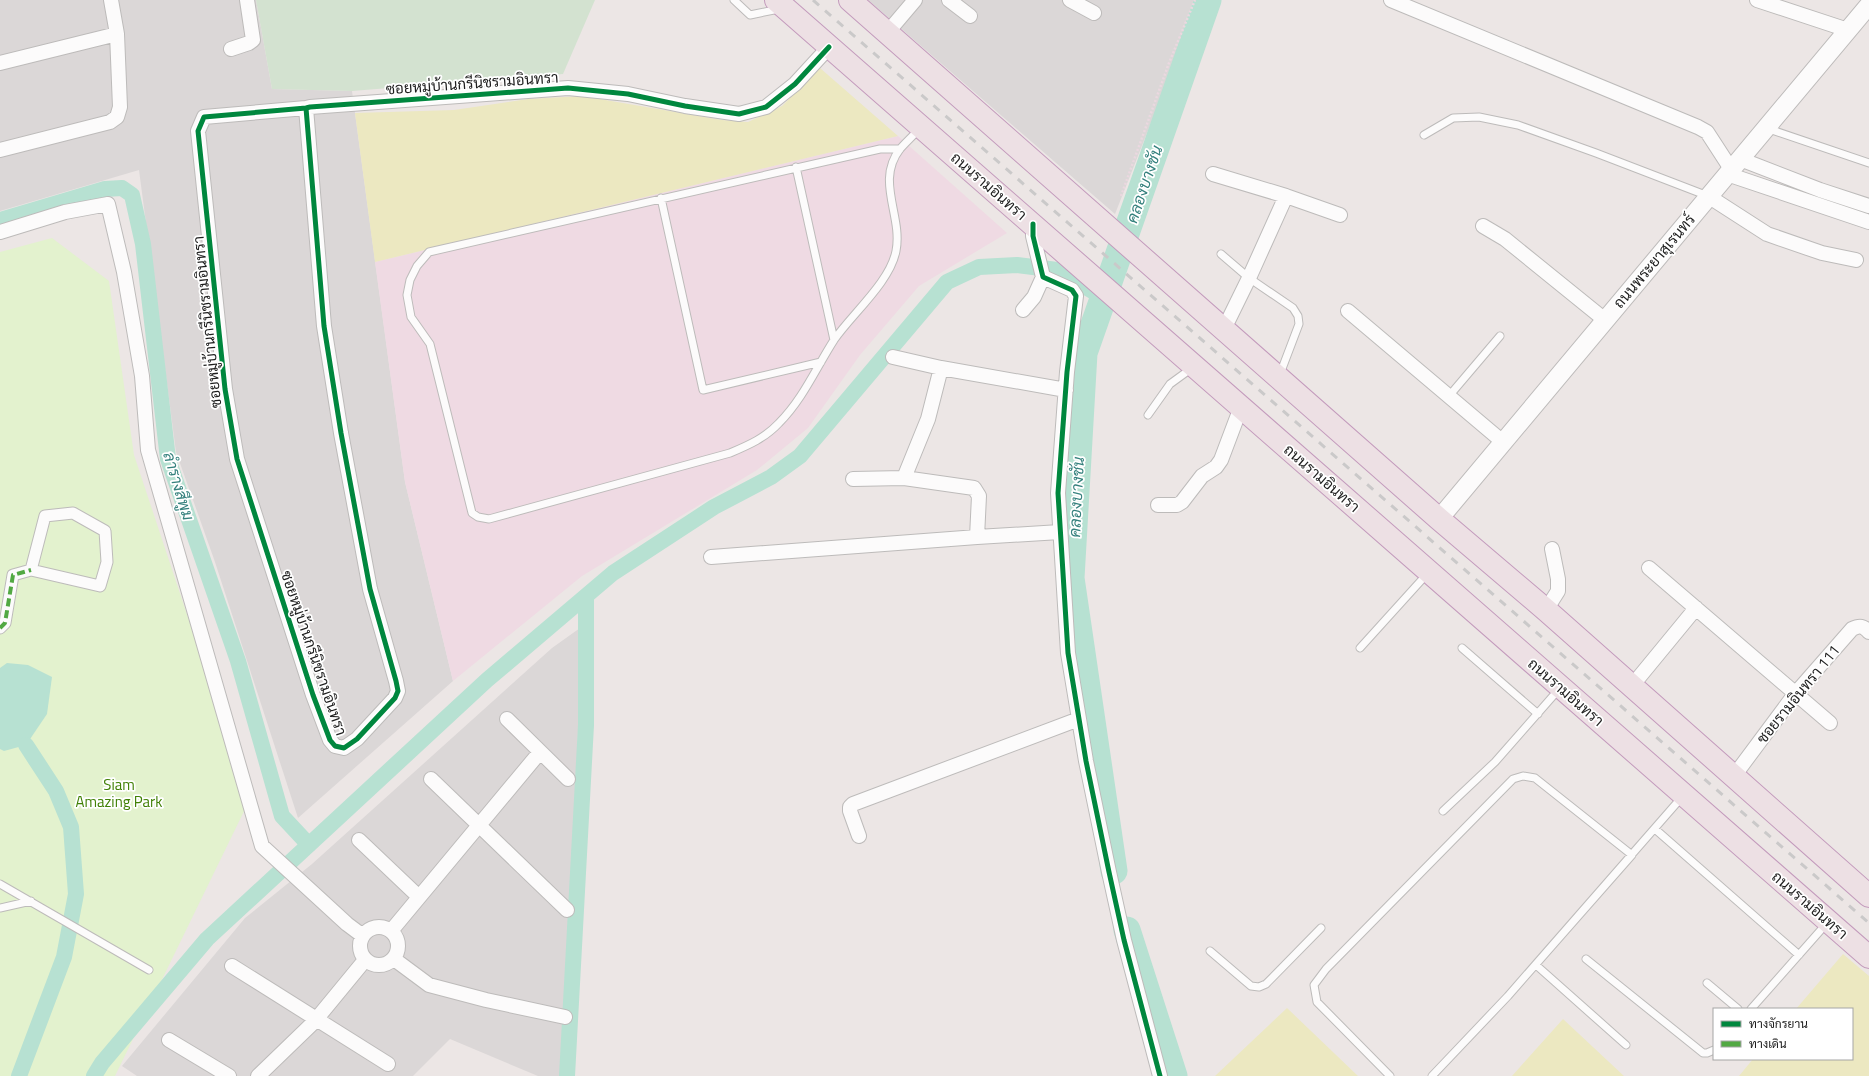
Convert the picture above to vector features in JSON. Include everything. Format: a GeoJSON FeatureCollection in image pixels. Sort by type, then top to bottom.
{"type":"FeatureCollection","features":[{"type":"Feature","properties":{"kind":"highway"},"geometry":{"type":"LineString","coordinates":[[850,0],[1147,262],[1279,376],[1439,519],[1546,610],[1631,687],[1869,896]]}},
{"type":"Feature","properties":{"kind":"highway","name":"ถนนรามอินทรา"},"geometry":{"type":"LineString","coordinates":[[780,2],[921,128],[1063,250],[1869,957]]}},
{"type":"Feature","properties":{"kind":"street"},"geometry":{"type":"LineString","coordinates":[[0,150],[110,122],[117,117],[120,107],[117,34],[111,0]]}},
{"type":"Feature","properties":{"kind":"street"},"geometry":{"type":"LineString","coordinates":[[231,49],[249,43],[253,40],[247,0]]}},
{"type":"Feature","properties":{"kind":"street"},"geometry":{"type":"LineString","coordinates":[[887,33],[915,0]]}},
{"type":"Feature","properties":{"kind":"street"},"geometry":{"type":"LineString","coordinates":[[949,0],[970,16]]}},
{"type":"Feature","properties":{"kind":"street"},"geometry":{"type":"LineString","coordinates":[[1070,0],[1094,13]]}},
{"type":"Feature","properties":{"kind":"street"},"geometry":{"type":"LineString","coordinates":[[1391,0],[1698,127],[1707,132],[1732,167],[1869,222]]}},
{"type":"Feature","properties":{"kind":"street"},"geometry":{"type":"LineString","coordinates":[[1757,0],[1848,30]]}},
{"type":"Feature","properties":{"kind":"street","name":"ถนนพระยาสุเรนทร์"},"geometry":{"type":"LineString","coordinates":[[1439,519],[1869,4]]}},
{"type":"Feature","properties":{"kind":"street"},"geometry":{"type":"LineString","coordinates":[[0,63],[117,34]]}},
{"type":"Feature","properties":{"kind":"street","name":"ซอยหมู่บ้านกรีนิชรามอินทรา"},"geometry":{"type":"LineString","coordinates":[[306,108],[324,326],[341,433],[370,589],[398,691],[395,698],[357,739],[344,748],[335,746],[330,740],[325,727],[237,459],[225,389],[198,131],[204,117],[306,108],[568,88],[628,94],[685,106],[739,114],[766,107],[795,84],[829,47]]}},
{"type":"Feature","properties":{"kind":"street"},"geometry":{"type":"LineString","coordinates":[[1732,167],[1820,190],[1869,206]]}},
{"type":"Feature","properties":{"kind":"street"},"geometry":{"type":"LineString","coordinates":[[1213,174],[1286,196],[1340,215]]}},
{"type":"Feature","properties":{"kind":"street"},"geometry":{"type":"LineString","coordinates":[[1224,329],[1286,196]]}},
{"type":"Feature","properties":{"kind":"street"},"geometry":{"type":"LineString","coordinates":[[1708,196],[1767,234],[1822,252],[1856,260]]}},
{"type":"Feature","properties":{"kind":"street"},"geometry":{"type":"LineString","coordinates":[[0,232],[65,212],[108,204],[124,272],[142,376],[148,450],[262,846],[347,924],[363,936]]}},
{"type":"Feature","properties":{"kind":"street"},"geometry":{"type":"LineString","coordinates":[[1023,310],[1034,297],[1041,269],[1033,236],[1033,224]]}},
{"type":"Feature","properties":{"kind":"street"},"geometry":{"type":"LineString","coordinates":[[1483,226],[1505,239],[1605,320]]}},
{"type":"Feature","properties":{"kind":"street"},"geometry":{"type":"LineString","coordinates":[[1041,269],[1072,290],[1076,296],[1066,390],[1058,493],[1068,653],[1086,761],[1122,933],[1160,1076]]}},
{"type":"Feature","properties":{"kind":"street"},"geometry":{"type":"LineString","coordinates":[[1348,311],[1503,442]]}},
{"type":"Feature","properties":{"kind":"street"},"geometry":{"type":"LineString","coordinates":[[893,357],[941,368],[1066,390]]}},
{"type":"Feature","properties":{"kind":"street"},"geometry":{"type":"LineString","coordinates":[[904,478],[928,419],[941,368]]}},
{"type":"Feature","properties":{"kind":"street"},"geometry":{"type":"LineString","coordinates":[[1158,505],[1177,505],[1182,502],[1202,476],[1216,466],[1221,460],[1241,407]]}},
{"type":"Feature","properties":{"kind":"street"},"geometry":{"type":"LineString","coordinates":[[854,479],[904,478],[974,488],[979,496],[977,537]]}},
{"type":"Feature","properties":{"kind":"street"},"geometry":{"type":"LineString","coordinates":[[0,628],[5,623],[13,575],[32,570],[100,586],[107,562],[105,531],[73,513],[45,516],[32,570]]}},
{"type":"Feature","properties":{"kind":"street"},"geometry":{"type":"LineString","coordinates":[[711,557],[1060,532]]}},
{"type":"Feature","properties":{"kind":"street"},"geometry":{"type":"LineString","coordinates":[[1546,610],[1558,591],[1558,579],[1552,549]]}},
{"type":"Feature","properties":{"kind":"street"},"geometry":{"type":"LineString","coordinates":[[1649,568],[1830,723]]}},
{"type":"Feature","properties":{"kind":"street"},"geometry":{"type":"LineString","coordinates":[[1631,687],[1696,608]]}},
{"type":"Feature","properties":{"kind":"street","name":"ซอยรามอินทรา 111"},"geometry":{"type":"LineString","coordinates":[[1734,776],[1795,694],[1852,629],[1859,626],[1863,627],[1869,632]]}},
{"type":"Feature","properties":{"kind":"street"},"geometry":{"type":"LineString","coordinates":[[507,719],[568,779]]}},
{"type":"Feature","properties":{"kind":"street"},"geometry":{"type":"LineString","coordinates":[[859,836],[850,811],[850,807],[853,804],[1079,719]]}},
{"type":"Feature","properties":{"kind":"street"},"geometry":{"type":"LineString","coordinates":[[391,931],[478,824],[540,752]]}},
{"type":"Feature","properties":{"kind":"street"},"geometry":{"type":"LineString","coordinates":[[431,779],[567,910]]}},
{"type":"Feature","properties":{"kind":"street"},"geometry":{"type":"LineString","coordinates":[[359,840],[419,897]]}},
{"type":"Feature","properties":{"kind":"street"},"geometry":{"type":"LineString","coordinates":[[373,928],[385,928],[391,931],[398,941],[398,954],[389,963],[377,966],[365,960],[360,948],[363,936],[373,928]]}},
{"type":"Feature","properties":{"kind":"street"},"geometry":{"type":"LineString","coordinates":[[394,959],[429,985],[486,1000],[565,1017]]}},
{"type":"Feature","properties":{"kind":"street"},"geometry":{"type":"LineString","coordinates":[[258,1076],[316,1019],[365,960]]}},
{"type":"Feature","properties":{"kind":"street"},"geometry":{"type":"LineString","coordinates":[[232,966],[388,1064]]}},
{"type":"Feature","properties":{"kind":"street"},"geometry":{"type":"LineString","coordinates":[[169,1040],[229,1076]]}},
{"type":"Feature","properties":{"kind":"lane"},"geometry":{"type":"LineString","coordinates":[[734,0],[750,15],[780,2]]}},
{"type":"Feature","properties":{"kind":"lane"},"geometry":{"type":"LineString","coordinates":[[1424,135],[1453,118],[1479,117],[1518,125],[1708,196]]}},
{"type":"Feature","properties":{"kind":"lane"},"geometry":{"type":"LineString","coordinates":[[900,149],[880,148],[429,252],[417,266],[410,280],[407,295],[411,317],[430,344],[472,512],[478,518],[489,519],[730,453],[752,444],[768,434],[790,411],[804,392],[834,340],[849,319],[886,274],[896,253],[898,238],[896,220],[890,195],[889,173],[900,149],[921,128]]}},
{"type":"Feature","properties":{"kind":"lane"},"geometry":{"type":"LineString","coordinates":[[1766,128],[1869,163]]}},
{"type":"Feature","properties":{"kind":"lane"},"geometry":{"type":"LineString","coordinates":[[796,167],[834,340]]}},
{"type":"Feature","properties":{"kind":"lane"},"geometry":{"type":"LineString","coordinates":[[661,198],[703,390],[821,362]]}},
{"type":"Feature","properties":{"kind":"lane"},"geometry":{"type":"LineString","coordinates":[[1220,254],[1249,278],[1293,308],[1298,316],[1299,324],[1279,376]]}},
{"type":"Feature","properties":{"kind":"lane"},"geometry":{"type":"LineString","coordinates":[[1448,396],[1500,336]]}},
{"type":"Feature","properties":{"kind":"lane"},"geometry":{"type":"LineString","coordinates":[[1148,415],[1170,384],[1194,366]]}},
{"type":"Feature","properties":{"kind":"lane"},"geometry":{"type":"LineString","coordinates":[[1360,648],[1429,572]]}},
{"type":"Feature","properties":{"kind":"lane"},"geometry":{"type":"LineString","coordinates":[[1462,648],[1538,714]]}},
{"type":"Feature","properties":{"kind":"lane"},"geometry":{"type":"LineString","coordinates":[[1443,811],[1495,762],[1561,688]]}},
{"type":"Feature","properties":{"kind":"lane"},"geometry":{"type":"LineString","coordinates":[[1390,1076],[1317,1002],[1314,985],[1326,969],[1513,779],[1523,776],[1535,778],[1632,855]]}},
{"type":"Feature","properties":{"kind":"lane"},"geometry":{"type":"LineString","coordinates":[[1508,996],[1684,794]]}},
{"type":"Feature","properties":{"kind":"lane"},"geometry":{"type":"LineString","coordinates":[[1655,829],[1799,955]]}},
{"type":"Feature","properties":{"kind":"lane"},"geometry":{"type":"LineString","coordinates":[[1432,1076],[1508,996],[1632,855]]}},
{"type":"Feature","properties":{"kind":"lane"},"geometry":{"type":"LineString","coordinates":[[0,884],[149,970]]}},
{"type":"Feature","properties":{"kind":"lane"},"geometry":{"type":"LineString","coordinates":[[0,908],[31,901]]}},
{"type":"Feature","properties":{"kind":"lane"},"geometry":{"type":"LineString","coordinates":[[1752,1008],[1828,921]]}},
{"type":"Feature","properties":{"kind":"lane"},"geometry":{"type":"LineString","coordinates":[[1210,951],[1251,986],[1259,987],[1266,984],[1321,928]]}},
{"type":"Feature","properties":{"kind":"lane"},"geometry":{"type":"LineString","coordinates":[[1586,959],[1703,1052],[1707,1053],[1713,1050]]}},
{"type":"Feature","properties":{"kind":"lane"},"geometry":{"type":"LineString","coordinates":[[1536,965],[1626,1045]]}},
{"type":"Feature","properties":{"kind":"lane"},"geometry":{"type":"LineString","coordinates":[[1707,983],[1737,1008]]}},
{"type":"Feature","properties":{"kind":"path"},"geometry":{"type":"LineString","coordinates":[[1121,196],[1169,63],[1196,0]]}},
{"type":"Feature","properties":{"kind":"shaded area"},"geometry":{"type":"Polygon","coordinates":[[[0,0],[256,0],[272,89],[352,91],[405,482],[453,681],[298,818],[215,562],[176,452],[139,170],[0,211],[0,0]]]}},
{"type":"Feature","properties":{"kind":"shaded area"},"geometry":{"type":"Polygon","coordinates":[[[256,0],[595,0],[563,74],[352,91],[272,89],[256,0]]]}},
{"type":"Feature","properties":{"kind":"shaded area"},"geometry":{"type":"Polygon","coordinates":[[[868,0],[1204,0],[1179,52],[1115,214],[868,0]]]}},
{"type":"Feature","properties":{"kind":"shaded area"},"geometry":{"type":"Polygon","coordinates":[[[820,68],[898,136],[375,262],[355,113],[454,110],[528,99],[582,96],[722,120],[748,122],[782,106],[820,68]]]}},
{"type":"Feature","properties":{"kind":"shaded area"},"geometry":{"type":"Polygon","coordinates":[[[898,136],[1007,233],[919,286],[860,355],[808,428],[757,470],[582,576],[453,681],[405,482],[375,262],[898,136]]]}},
{"type":"Feature","properties":{"kind":"shaded area"},"geometry":{"type":"Polygon","coordinates":[[[580,628],[576,830],[567,1076],[538,1076],[450,1039],[413,1076],[137,1076],[122,1066],[245,918],[312,864],[552,648],[580,628]]]}},
{"type":"Feature","properties":{"kind":"shaded area"},"geometry":{"type":"Polygon","coordinates":[[[7,663],[28,665],[52,677],[47,714],[26,745],[4,751],[0,749],[0,668],[7,663]]]}},
{"type":"Feature","properties":{"kind":"shaded area"},"geometry":{"type":"Polygon","coordinates":[[[1843,954],[1869,976],[1869,1076],[1739,1076],[1752,1060],[1853,1060],[1853,1008],[1797,1008],[1843,954]]]}},
{"type":"Feature","properties":{"kind":"shaded area"},"geometry":{"type":"Polygon","coordinates":[[[1287,1008],[1358,1076],[1215,1076],[1287,1008]]]}},
{"type":"Feature","properties":{"kind":"shaded area"},"geometry":{"type":"Polygon","coordinates":[[[1563,1019],[1624,1076],[1512,1076],[1563,1019]]]}},
{"type":"Feature","properties":{"kind":"green space","name":"Siam Amazing Park"},"geometry":{"type":"Polygon","coordinates":[[[52,238],[109,281],[134,455],[249,801],[115,1076],[0,1076],[0,252],[52,238]]]}},
{"type":"Feature","properties":{"kind":"waterway","name":"คลองบางชัน"},"geometry":{"type":"LineString","coordinates":[[1114,871],[1071,578],[1084,353],[1208,0]]}},
{"type":"Feature","properties":{"kind":"waterway","name":"ลำรางสีพูม"},"geometry":{"type":"LineString","coordinates":[[0,220],[105,189],[122,188],[132,195],[143,244],[168,459],[238,661],[282,816],[309,845]]}},
{"type":"Feature","properties":{"kind":"waterway"},"geometry":{"type":"LineString","coordinates":[[94,1076],[102,1063],[207,939],[487,680],[613,573],[714,507],[771,477],[800,456],[947,282],[979,267],[1017,265],[1057,270],[1104,298]]}},
{"type":"Feature","properties":{"kind":"waterway"},"geometry":{"type":"LineString","coordinates":[[567,1076],[586,725],[586,596]]}},
{"type":"Feature","properties":{"kind":"waterway"},"geometry":{"type":"LineString","coordinates":[[19,1076],[64,957],[76,894],[71,827],[56,791],[26,745]]}},
{"type":"Feature","properties":{"kind":"waterway","name":"คลองบางชัน"},"geometry":{"type":"LineString","coordinates":[[1127,930],[1174,1076]]}},
{"type":"Feature","properties":{"kind":"railway"},"geometry":{"type":"LineString","coordinates":[[813,0],[1869,923]]}},
{"type":"Feature","properties":{"kind":"marked path"},"geometry":{"type":"LineString","coordinates":[[0,628],[5,623],[13,575],[31,570]]}},
{"type":"Feature","properties":{"kind":"cycle path"},"geometry":{"type":"LineString","coordinates":[[306,108],[324,326],[341,433],[370,589],[398,691],[395,698],[357,739],[344,748],[335,746],[330,740],[313,695],[237,459],[225,389],[198,131],[204,117],[310,107],[568,88],[628,94],[685,106],[739,114],[766,107],[795,84],[829,47]]}},
{"type":"Feature","properties":{"kind":"cycle path"},"geometry":{"type":"LineString","coordinates":[[1033,224],[1033,236],[1043,277],[1072,290],[1076,296],[1067,372],[1058,493],[1068,653],[1086,761],[1109,872],[1124,940],[1160,1076]]}}]}
